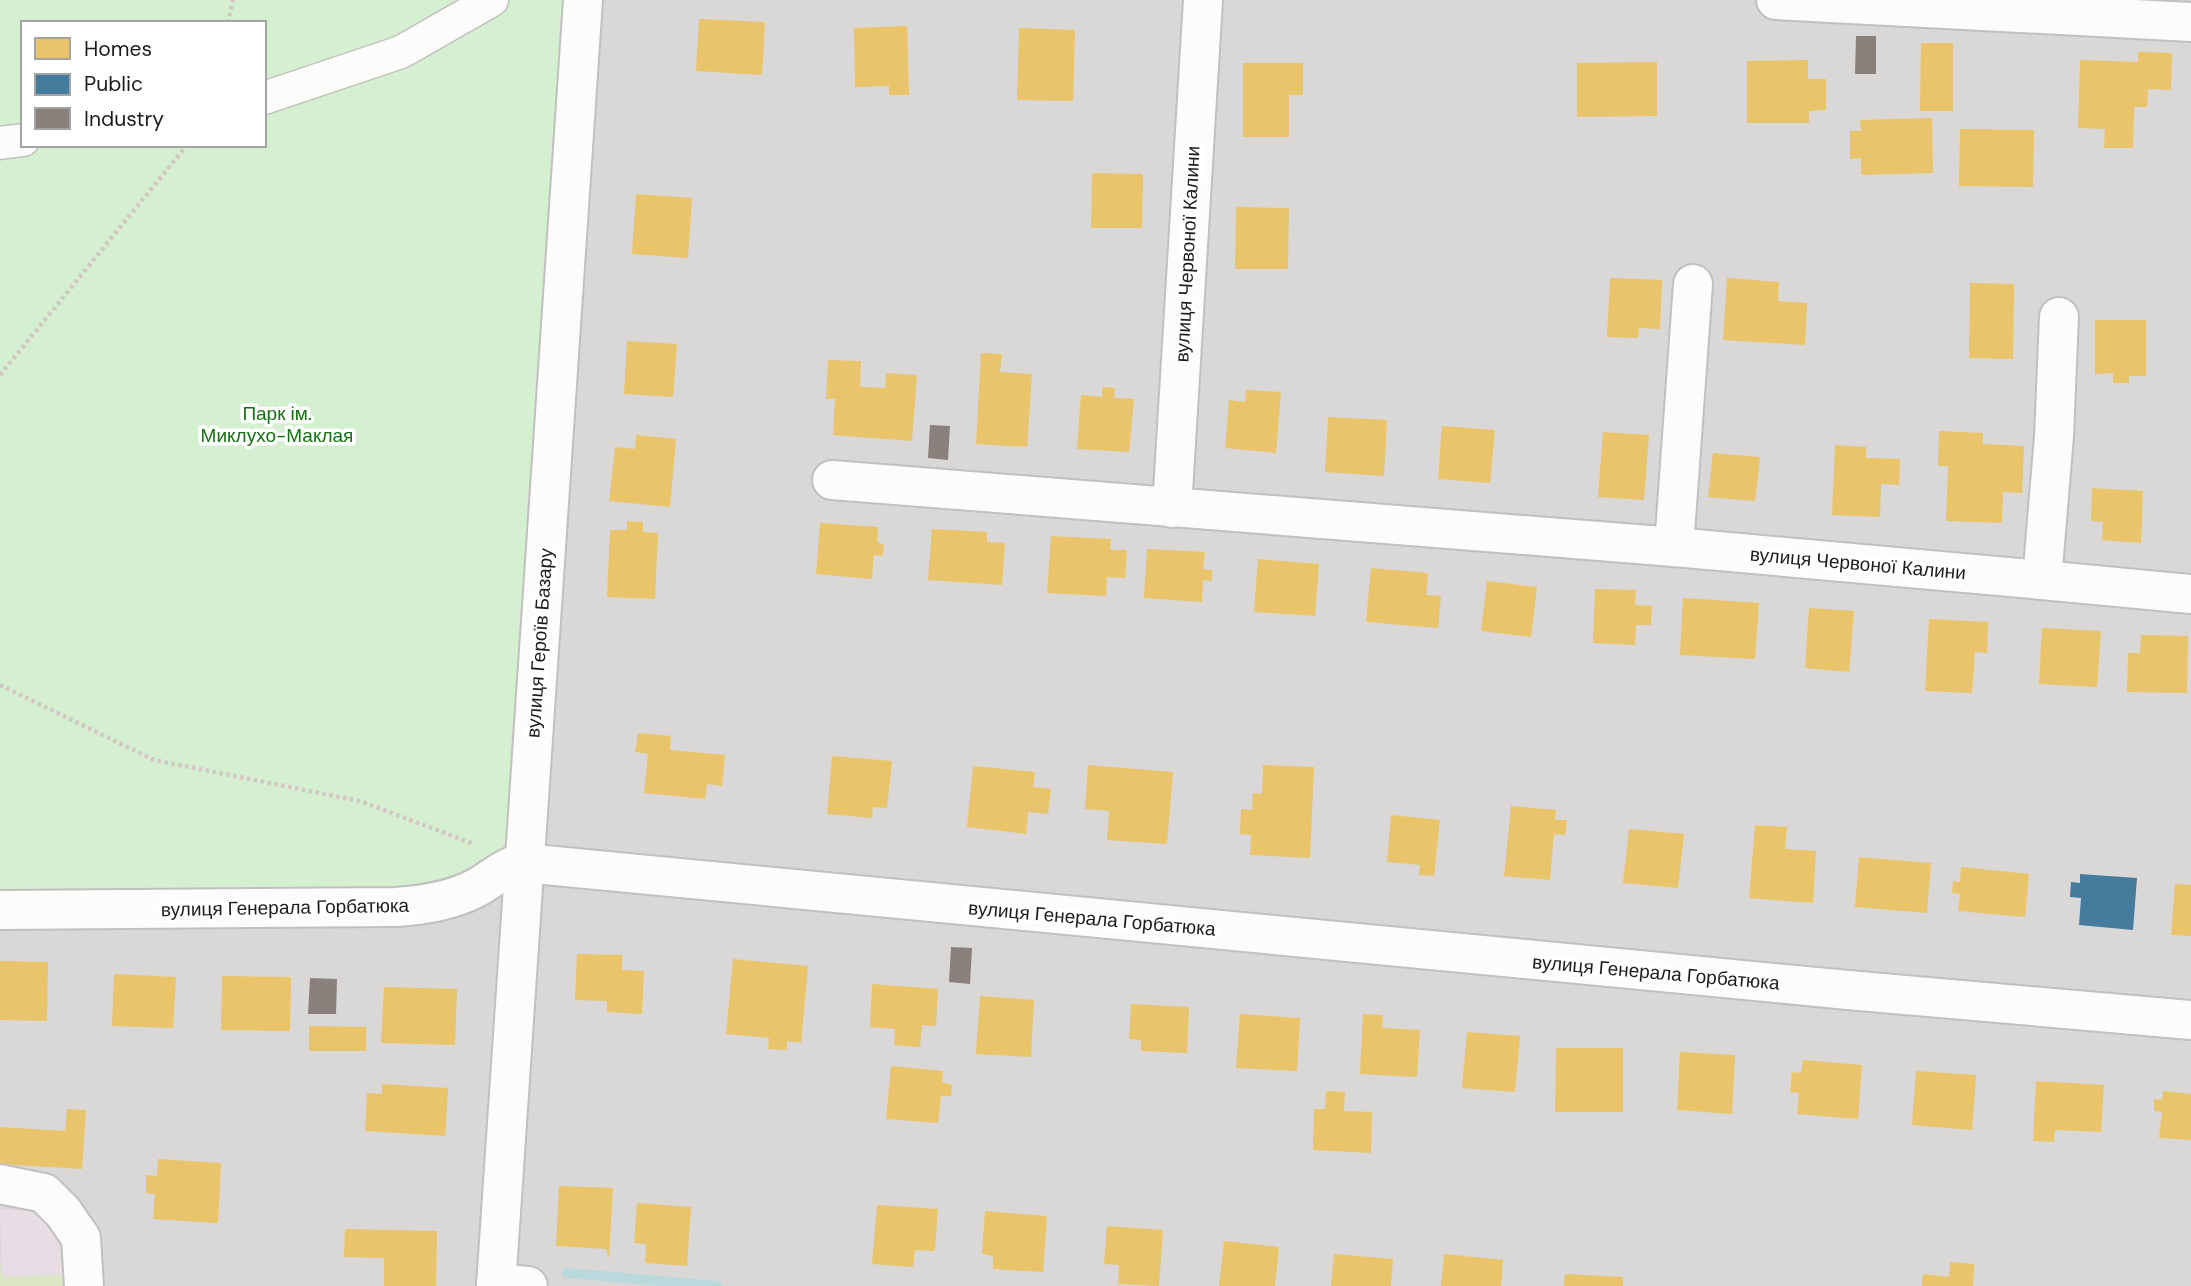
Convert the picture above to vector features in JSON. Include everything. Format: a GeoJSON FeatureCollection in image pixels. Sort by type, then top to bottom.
{"type":"FeatureCollection","features":[{"type":"Feature","properties":{"kind":"street"},"geometry":{"type":"LineString","coordinates":[[266,97],[401,52],[492,0]]}},
{"type":"Feature","properties":{"kind":"street","name":"вулиця Героїв Базару"},"geometry":{"type":"LineString","coordinates":[[507,1285],[524,863],[583,0]]}},
{"type":"Feature","properties":{"kind":"street","name":"вулиця Червоної Калини"},"geometry":{"type":"LineString","coordinates":[[1172,508],[1202,0]]}},
{"type":"Feature","properties":{"kind":"street"},"geometry":{"type":"LineString","coordinates":[[1776,0],[2191,22]]}},
{"type":"Feature","properties":{"kind":"street"},"geometry":{"type":"LineString","coordinates":[[0,143],[21,140]]}},
{"type":"Feature","properties":{"kind":"street"},"geometry":{"type":"LineString","coordinates":[[1674,547],[1693,284]]}},
{"type":"Feature","properties":{"kind":"street"},"geometry":{"type":"LineString","coordinates":[[2042,580],[2054,436],[2059,317]]}},
{"type":"Feature","properties":{"kind":"street","name":"вулиця Червоної Калини"},"geometry":{"type":"LineString","coordinates":[[832,481],[1674,547],[2191,594]]}},
{"type":"Feature","properties":{"kind":"street","name":"вулиця Генерала Горбатюка"},"geometry":{"type":"LineString","coordinates":[[0,910],[396,908],[423,905],[460,895],[505,869],[524,863],[1848,990],[2191,1020]]}},
{"type":"Feature","properties":{"kind":"street"},"geometry":{"type":"LineString","coordinates":[[0,1184],[44,1193],[63,1212],[81,1238],[84,1286]]}},
{"type":"Feature","properties":{"kind":"path"},"geometry":{"type":"LineString","coordinates":[[228,21],[233,0]]}},
{"type":"Feature","properties":{"kind":"path"},"geometry":{"type":"LineString","coordinates":[[0,375],[185,147]]}},
{"type":"Feature","properties":{"kind":"path"},"geometry":{"type":"LineString","coordinates":[[0,685],[154,760],[360,801],[524,863]]}},
{"type":"Feature","properties":{"kind":"shaded area"},"geometry":{"type":"Polygon","coordinates":[[[583,0],[2191,0],[2191,1286],[0,1286],[0,910],[583,0]]]}},
{"type":"Feature","properties":{"kind":"shaded area"},"geometry":{"type":"Polygon","coordinates":[[[0,1209],[43,1211],[68,1246],[71,1275],[2,1277],[0,1209]]]}},
{"type":"Feature","properties":{"kind":"green space","name":"Парк ім. Миклухо-Маклая"},"geometry":{"type":"Polygon","coordinates":[[[0,0],[583,0],[524,863],[477,887],[0,910],[0,0]]]}},
{"type":"Feature","properties":{"kind":"green space"},"geometry":{"type":"Polygon","coordinates":[[[0,1263],[2,1277],[71,1275],[71,1286],[0,1286],[0,1263]]]}},
{"type":"Feature","properties":{"kind":"building: Homes"},"geometry":{"type":"Polygon","coordinates":[[[699,19],[765,22],[762,75],[696,71],[699,19]]]}},
{"type":"Feature","properties":{"kind":"building: Homes"},"geometry":{"type":"Polygon","coordinates":[[[907,26],[909,95],[889,95],[889,86],[855,87],[854,28],[907,26]]]}},
{"type":"Feature","properties":{"kind":"building: Homes"},"geometry":{"type":"Polygon","coordinates":[[[1019,28],[1075,30],[1073,101],[1017,100],[1019,28]]]}},
{"type":"Feature","properties":{"kind":"building: Homes"},"geometry":{"type":"Polygon","coordinates":[[[1921,43],[1953,43],[1953,111],[1920,111],[1921,43]]]}},
{"type":"Feature","properties":{"kind":"building: Homes"},"geometry":{"type":"Polygon","coordinates":[[[2138,52],[2172,53],[2171,90],[2148,89],[2147,107],[2134,107],[2133,148],[2104,148],[2105,129],[2078,128],[2080,60],[2138,62],[2138,52]]]}},
{"type":"Feature","properties":{"kind":"building: Homes"},"geometry":{"type":"Polygon","coordinates":[[[1808,60],[1808,79],[1826,79],[1826,110],[1809,111],[1809,123],[1747,123],[1747,61],[1808,60]]]}},
{"type":"Feature","properties":{"kind":"building: Homes"},"geometry":{"type":"Polygon","coordinates":[[[1657,62],[1657,116],[1577,117],[1577,63],[1657,62]]]}},
{"type":"Feature","properties":{"kind":"building: Homes"},"geometry":{"type":"Polygon","coordinates":[[[1243,63],[1303,63],[1303,95],[1289,95],[1289,137],[1243,137],[1243,63]]]}},
{"type":"Feature","properties":{"kind":"building: Homes"},"geometry":{"type":"Polygon","coordinates":[[[1932,118],[1933,173],[1861,175],[1861,158],[1850,159],[1850,131],[1861,131],[1860,120],[1932,118]]]}},
{"type":"Feature","properties":{"kind":"building: Homes"},"geometry":{"type":"Polygon","coordinates":[[[1960,129],[2034,130],[2033,187],[1959,186],[1960,129]]]}},
{"type":"Feature","properties":{"kind":"building: Homes"},"geometry":{"type":"Polygon","coordinates":[[[1092,173],[1143,174],[1142,228],[1091,228],[1092,173]]]}},
{"type":"Feature","properties":{"kind":"building: Homes"},"geometry":{"type":"Polygon","coordinates":[[[636,194],[692,198],[688,258],[632,254],[636,194]]]}},
{"type":"Feature","properties":{"kind":"building: Homes"},"geometry":{"type":"Polygon","coordinates":[[[1236,207],[1289,208],[1288,269],[1235,269],[1236,207]]]}},
{"type":"Feature","properties":{"kind":"building: Homes"},"geometry":{"type":"Polygon","coordinates":[[[1610,278],[1662,280],[1660,329],[1639,328],[1638,338],[1607,337],[1610,278]]]}},
{"type":"Feature","properties":{"kind":"building: Homes"},"geometry":{"type":"Polygon","coordinates":[[[1727,278],[1779,282],[1778,301],[1807,303],[1805,345],[1723,340],[1727,278]]]}},
{"type":"Feature","properties":{"kind":"building: Homes"},"geometry":{"type":"Polygon","coordinates":[[[1970,283],[2014,284],[2013,359],[1969,358],[1970,283]]]}},
{"type":"Feature","properties":{"kind":"building: Homes"},"geometry":{"type":"Polygon","coordinates":[[[2095,320],[2146,320],[2146,376],[2129,376],[2129,383],[2113,383],[2113,373],[2095,374],[2095,320]]]}},
{"type":"Feature","properties":{"kind":"building: Homes"},"geometry":{"type":"Polygon","coordinates":[[[627,341],[677,344],[673,397],[624,394],[627,341]]]}},
{"type":"Feature","properties":{"kind":"building: Homes"},"geometry":{"type":"Polygon","coordinates":[[[981,353],[1002,354],[1000,372],[1032,374],[1027,447],[976,444],[981,353]]]}},
{"type":"Feature","properties":{"kind":"building: Homes"},"geometry":{"type":"Polygon","coordinates":[[[828,360],[861,361],[860,387],[885,388],[886,373],[917,375],[912,441],[833,435],[835,399],[826,399],[828,360]]]}},
{"type":"Feature","properties":{"kind":"building: Homes"},"geometry":{"type":"Polygon","coordinates":[[[1102,387],[1115,388],[1114,398],[1134,399],[1129,452],[1077,449],[1081,395],[1102,397],[1102,387]]]}},
{"type":"Feature","properties":{"kind":"building: Homes"},"geometry":{"type":"Polygon","coordinates":[[[1246,390],[1281,392],[1276,453],[1225,448],[1229,400],[1245,402],[1246,390]]]}},
{"type":"Feature","properties":{"kind":"building: Homes"},"geometry":{"type":"Polygon","coordinates":[[[1328,417],[1387,420],[1384,476],[1325,472],[1328,417]]]}},
{"type":"Feature","properties":{"kind":"building: Homes"},"geometry":{"type":"Polygon","coordinates":[[[1442,426],[1495,430],[1490,483],[1438,479],[1442,426]]]}},
{"type":"Feature","properties":{"kind":"building: Homes"},"geometry":{"type":"Polygon","coordinates":[[[1939,431],[1983,433],[1983,444],[2024,446],[2022,493],[2003,492],[2002,523],[1946,521],[1948,466],[1938,466],[1939,431]]]}},
{"type":"Feature","properties":{"kind":"building: Homes"},"geometry":{"type":"Polygon","coordinates":[[[1603,432],[1649,435],[1644,500],[1598,497],[1603,432]]]}},
{"type":"Feature","properties":{"kind":"building: Homes"},"geometry":{"type":"Polygon","coordinates":[[[636,435],[676,439],[670,507],[609,501],[615,447],[635,449],[636,435]]]}},
{"type":"Feature","properties":{"kind":"building: Homes"},"geometry":{"type":"Polygon","coordinates":[[[1835,445],[1866,447],[1866,458],[1900,459],[1899,485],[1881,484],[1880,517],[1832,515],[1835,445]]]}},
{"type":"Feature","properties":{"kind":"building: Homes"},"geometry":{"type":"Polygon","coordinates":[[[1713,453],[1760,457],[1755,501],[1708,497],[1713,453]]]}},
{"type":"Feature","properties":{"kind":"building: Homes"},"geometry":{"type":"Polygon","coordinates":[[[2092,488],[2143,491],[2141,543],[2102,540],[2103,522],[2091,521],[2092,488]]]}},
{"type":"Feature","properties":{"kind":"building: Homes"},"geometry":{"type":"Polygon","coordinates":[[[627,521],[643,522],[643,532],[658,533],[655,599],[607,597],[610,530],[627,530],[627,521]]]}},
{"type":"Feature","properties":{"kind":"building: Homes"},"geometry":{"type":"Polygon","coordinates":[[[820,523],[878,527],[877,542],[884,545],[883,556],[874,555],[872,579],[816,574],[820,523]]]}},
{"type":"Feature","properties":{"kind":"building: Homes"},"geometry":{"type":"Polygon","coordinates":[[[932,529],[987,532],[987,542],[1005,543],[1002,585],[928,580],[932,529]]]}},
{"type":"Feature","properties":{"kind":"building: Homes"},"geometry":{"type":"Polygon","coordinates":[[[1051,536],[1111,539],[1110,550],[1127,550],[1125,578],[1107,577],[1106,596],[1047,593],[1051,536]]]}},
{"type":"Feature","properties":{"kind":"building: Homes"},"geometry":{"type":"Polygon","coordinates":[[[1147,549],[1205,552],[1203,569],[1212,570],[1212,581],[1203,580],[1202,602],[1144,598],[1147,549]]]}},
{"type":"Feature","properties":{"kind":"building: Homes"},"geometry":{"type":"Polygon","coordinates":[[[1258,559],[1319,564],[1315,616],[1254,612],[1258,559]]]}},
{"type":"Feature","properties":{"kind":"building: Homes"},"geometry":{"type":"Polygon","coordinates":[[[1371,568],[1428,573],[1426,595],[1441,596],[1438,628],[1366,622],[1371,568]]]}},
{"type":"Feature","properties":{"kind":"building: Homes"},"geometry":{"type":"Polygon","coordinates":[[[1487,581],[1537,587],[1531,637],[1481,631],[1487,581]]]}},
{"type":"Feature","properties":{"kind":"building: Homes"},"geometry":{"type":"Polygon","coordinates":[[[1595,589],[1636,590],[1635,605],[1652,606],[1651,625],[1636,625],[1635,645],[1593,643],[1595,589]]]}},
{"type":"Feature","properties":{"kind":"building: Homes"},"geometry":{"type":"Polygon","coordinates":[[[1683,598],[1759,603],[1755,659],[1680,655],[1683,598]]]}},
{"type":"Feature","properties":{"kind":"building: Homes"},"geometry":{"type":"Polygon","coordinates":[[[1809,608],[1854,611],[1849,672],[1805,668],[1809,608]]]}},
{"type":"Feature","properties":{"kind":"building: Homes"},"geometry":{"type":"Polygon","coordinates":[[[1929,619],[1988,622],[1987,653],[1975,652],[1972,693],[1925,691],[1929,619]]]}},
{"type":"Feature","properties":{"kind":"building: Homes"},"geometry":{"type":"Polygon","coordinates":[[[2042,628],[2101,631],[2097,687],[2039,684],[2042,628]]]}},
{"type":"Feature","properties":{"kind":"building: Homes"},"geometry":{"type":"Polygon","coordinates":[[[2141,635],[2188,636],[2187,693],[2127,692],[2128,653],[2140,653],[2141,635]]]}},
{"type":"Feature","properties":{"kind":"building: Homes"},"geometry":{"type":"Polygon","coordinates":[[[638,733],[671,736],[670,750],[725,755],[722,786],[707,784],[705,799],[644,793],[648,754],[635,752],[638,733]]]}},
{"type":"Feature","properties":{"kind":"building: Homes"},"geometry":{"type":"Polygon","coordinates":[[[832,756],[892,761],[887,808],[873,807],[872,818],[827,814],[832,756]]]}},
{"type":"Feature","properties":{"kind":"building: Homes"},"geometry":{"type":"Polygon","coordinates":[[[1088,765],[1173,772],[1167,844],[1107,840],[1109,811],[1085,809],[1088,765]]]}},
{"type":"Feature","properties":{"kind":"building: Homes"},"geometry":{"type":"Polygon","coordinates":[[[1263,765],[1314,767],[1310,858],[1250,855],[1251,835],[1240,834],[1241,809],[1252,810],[1253,793],[1262,794],[1263,765]]]}},
{"type":"Feature","properties":{"kind":"building: Homes"},"geometry":{"type":"Polygon","coordinates":[[[973,766],[1035,772],[1033,787],[1051,789],[1048,814],[1028,812],[1026,834],[967,827],[973,766]]]}},
{"type":"Feature","properties":{"kind":"building: Homes"},"geometry":{"type":"Polygon","coordinates":[[[1511,806],[1556,810],[1555,820],[1567,820],[1565,835],[1554,834],[1550,880],[1504,876],[1511,806]]]}},
{"type":"Feature","properties":{"kind":"building: Homes"},"geometry":{"type":"Polygon","coordinates":[[[1391,815],[1440,820],[1434,876],[1419,875],[1420,865],[1387,862],[1391,815]]]}},
{"type":"Feature","properties":{"kind":"building: Homes"},"geometry":{"type":"Polygon","coordinates":[[[1755,825],[1787,827],[1785,849],[1816,851],[1813,903],[1749,898],[1755,825]]]}},
{"type":"Feature","properties":{"kind":"building: Homes"},"geometry":{"type":"Polygon","coordinates":[[[1629,829],[1684,834],[1678,888],[1623,883],[1629,829]]]}},
{"type":"Feature","properties":{"kind":"building: Homes"},"geometry":{"type":"Polygon","coordinates":[[[1859,857],[1931,863],[1927,913],[1855,907],[1859,857]]]}},
{"type":"Feature","properties":{"kind":"building: Homes"},"geometry":{"type":"Polygon","coordinates":[[[1961,867],[2029,874],[2025,917],[1958,911],[1960,894],[1952,893],[1953,881],[1960,882],[1961,867]]]}},
{"type":"Feature","properties":{"kind":"building: Homes"},"geometry":{"type":"Polygon","coordinates":[[[2175,884],[2191,885],[2191,936],[2171,935],[2175,884]]]}},
{"type":"Feature","properties":{"kind":"building: Homes"},"geometry":{"type":"Polygon","coordinates":[[[577,954],[622,955],[622,970],[644,971],[642,1014],[607,1012],[607,1001],[575,1000],[577,954]]]}},
{"type":"Feature","properties":{"kind":"building: Homes"},"geometry":{"type":"Polygon","coordinates":[[[733,959],[808,966],[801,1043],[787,1041],[787,1050],[768,1049],[769,1038],[726,1034],[733,959]]]}},
{"type":"Feature","properties":{"kind":"building: Homes"},"geometry":{"type":"Polygon","coordinates":[[[0,961],[48,962],[47,1021],[0,1020],[0,961]]]}},
{"type":"Feature","properties":{"kind":"building: Homes"},"geometry":{"type":"Polygon","coordinates":[[[114,974],[176,977],[173,1028],[112,1026],[114,974]]]}},
{"type":"Feature","properties":{"kind":"building: Homes"},"geometry":{"type":"Polygon","coordinates":[[[222,976],[291,977],[290,1031],[221,1030],[222,976]]]}},
{"type":"Feature","properties":{"kind":"building: Homes"},"geometry":{"type":"Polygon","coordinates":[[[872,984],[938,989],[936,1026],[922,1025],[920,1047],[894,1045],[895,1029],[870,1027],[872,984]]]}},
{"type":"Feature","properties":{"kind":"building: Homes"},"geometry":{"type":"Polygon","coordinates":[[[384,987],[457,989],[455,1045],[381,1043],[384,987]]]}},
{"type":"Feature","properties":{"kind":"building: Homes"},"geometry":{"type":"Polygon","coordinates":[[[980,996],[1034,1000],[1031,1057],[976,1054],[980,996]]]}},
{"type":"Feature","properties":{"kind":"building: Homes"},"geometry":{"type":"Polygon","coordinates":[[[1131,1004],[1189,1007],[1187,1053],[1141,1051],[1141,1040],[1129,1039],[1131,1004]]]}},
{"type":"Feature","properties":{"kind":"building: Homes"},"geometry":{"type":"Polygon","coordinates":[[[1240,1014],[1300,1018],[1297,1071],[1236,1068],[1240,1014]]]}},
{"type":"Feature","properties":{"kind":"building: Homes"},"geometry":{"type":"Polygon","coordinates":[[[1363,1014],[1383,1015],[1382,1028],[1420,1030],[1417,1077],[1360,1074],[1363,1014]]]}},
{"type":"Feature","properties":{"kind":"building: Homes"},"geometry":{"type":"Polygon","coordinates":[[[309,1026],[366,1027],[366,1051],[309,1051],[309,1026]]]}},
{"type":"Feature","properties":{"kind":"building: Homes"},"geometry":{"type":"Polygon","coordinates":[[[1467,1032],[1520,1036],[1515,1092],[1462,1088],[1467,1032]]]}},
{"type":"Feature","properties":{"kind":"building: Homes"},"geometry":{"type":"Polygon","coordinates":[[[1556,1048],[1623,1048],[1623,1112],[1555,1112],[1556,1048]]]}},
{"type":"Feature","properties":{"kind":"building: Homes"},"geometry":{"type":"Polygon","coordinates":[[[1680,1052],[1735,1055],[1732,1114],[1677,1110],[1680,1052]]]}},
{"type":"Feature","properties":{"kind":"building: Homes"},"geometry":{"type":"Polygon","coordinates":[[[1803,1060],[1862,1065],[1858,1119],[1797,1114],[1799,1093],[1790,1092],[1792,1072],[1801,1073],[1803,1060]]]}},
{"type":"Feature","properties":{"kind":"building: Homes"},"geometry":{"type":"Polygon","coordinates":[[[891,1066],[943,1071],[942,1082],[952,1085],[951,1096],[941,1096],[938,1123],[886,1119],[891,1066]]]}},
{"type":"Feature","properties":{"kind":"building: Homes"},"geometry":{"type":"Polygon","coordinates":[[[1916,1071],[1976,1075],[1972,1130],[1912,1125],[1916,1071]]]}},
{"type":"Feature","properties":{"kind":"building: Homes"},"geometry":{"type":"Polygon","coordinates":[[[2036,1081],[2104,1085],[2101,1132],[2055,1130],[2054,1142],[2033,1141],[2036,1081]]]}},
{"type":"Feature","properties":{"kind":"building: Homes"},"geometry":{"type":"Polygon","coordinates":[[[382,1084],[448,1088],[445,1136],[365,1131],[367,1093],[382,1094],[382,1084]]]}},
{"type":"Feature","properties":{"kind":"building: Homes"},"geometry":{"type":"Polygon","coordinates":[[[1326,1091],[1345,1092],[1344,1111],[1372,1112],[1371,1153],[1313,1150],[1314,1109],[1325,1109],[1326,1091]]]}},
{"type":"Feature","properties":{"kind":"building: Homes"},"geometry":{"type":"Polygon","coordinates":[[[2163,1091],[2191,1094],[2191,1140],[2159,1138],[2162,1112],[2154,1111],[2154,1099],[2162,1100],[2163,1091]]]}},
{"type":"Feature","properties":{"kind":"building: Homes"},"geometry":{"type":"Polygon","coordinates":[[[67,1109],[86,1110],[82,1169],[0,1164],[0,1127],[65,1131],[67,1109]]]}},
{"type":"Feature","properties":{"kind":"building: Homes"},"geometry":{"type":"Polygon","coordinates":[[[158,1159],[221,1163],[218,1223],[153,1219],[155,1194],[146,1193],[146,1175],[157,1176],[158,1159]]]}},
{"type":"Feature","properties":{"kind":"building: Homes"},"geometry":{"type":"Polygon","coordinates":[[[559,1186],[613,1188],[609,1258],[606,1249],[556,1246],[559,1186]]]}},
{"type":"Feature","properties":{"kind":"building: Homes"},"geometry":{"type":"Polygon","coordinates":[[[637,1203],[691,1207],[687,1266],[645,1263],[646,1244],[634,1243],[637,1203]]]}},
{"type":"Feature","properties":{"kind":"building: Homes"},"geometry":{"type":"Polygon","coordinates":[[[877,1205],[938,1209],[935,1251],[915,1250],[913,1267],[872,1264],[877,1205]]]}},
{"type":"Feature","properties":{"kind":"building: Homes"},"geometry":{"type":"Polygon","coordinates":[[[985,1211],[1047,1216],[1043,1272],[993,1269],[993,1256],[982,1254],[985,1211]]]}},
{"type":"Feature","properties":{"kind":"building: Homes"},"geometry":{"type":"Polygon","coordinates":[[[1107,1226],[1163,1230],[1159,1286],[1118,1284],[1119,1265],[1104,1264],[1107,1226]]]}},
{"type":"Feature","properties":{"kind":"building: Homes"},"geometry":{"type":"Polygon","coordinates":[[[345,1229],[437,1231],[436,1286],[384,1286],[384,1258],[344,1257],[345,1229]]]}},
{"type":"Feature","properties":{"kind":"building: Homes"},"geometry":{"type":"Polygon","coordinates":[[[1224,1241],[1279,1247],[1275,1286],[1219,1286],[1224,1241]]]}},
{"type":"Feature","properties":{"kind":"building: Homes"},"geometry":{"type":"Polygon","coordinates":[[[1334,1254],[1393,1259],[1391,1286],[1331,1286],[1334,1254]]]}},
{"type":"Feature","properties":{"kind":"building: Homes"},"geometry":{"type":"Polygon","coordinates":[[[1444,1254],[1503,1260],[1501,1286],[1441,1286],[1444,1254]]]}},
{"type":"Feature","properties":{"kind":"building: Homes"},"geometry":{"type":"Polygon","coordinates":[[[1950,1262],[1974,1264],[1973,1286],[1922,1286],[1923,1274],[1949,1277],[1950,1262]]]}},
{"type":"Feature","properties":{"kind":"building: Homes"},"geometry":{"type":"Polygon","coordinates":[[[1565,1274],[1623,1277],[1623,1286],[1564,1286],[1565,1274]]]}},
{"type":"Feature","properties":{"kind":"building: Public"},"geometry":{"type":"Polygon","coordinates":[[[2080,874],[2137,878],[2133,930],[2079,925],[2081,898],[2070,897],[2071,882],[2080,883],[2080,874]]]}},
{"type":"Feature","properties":{"kind":"building: Industry"},"geometry":{"type":"Polygon","coordinates":[[[1856,36],[1876,36],[1876,74],[1855,74],[1856,36]]]}},
{"type":"Feature","properties":{"kind":"building: Industry"},"geometry":{"type":"Polygon","coordinates":[[[930,425],[950,426],[948,460],[928,458],[930,425]]]}},
{"type":"Feature","properties":{"kind":"building: Industry"},"geometry":{"type":"Polygon","coordinates":[[[951,947],[972,948],[970,984],[949,982],[951,947]]]}},
{"type":"Feature","properties":{"kind":"building: Industry"},"geometry":{"type":"Polygon","coordinates":[[[310,978],[337,979],[336,1014],[308,1014],[310,978]]]}},
{"type":"Feature","properties":{"kind":"waterway"},"geometry":{"type":"LineString","coordinates":[[567,1273],[718,1286]]}}]}
